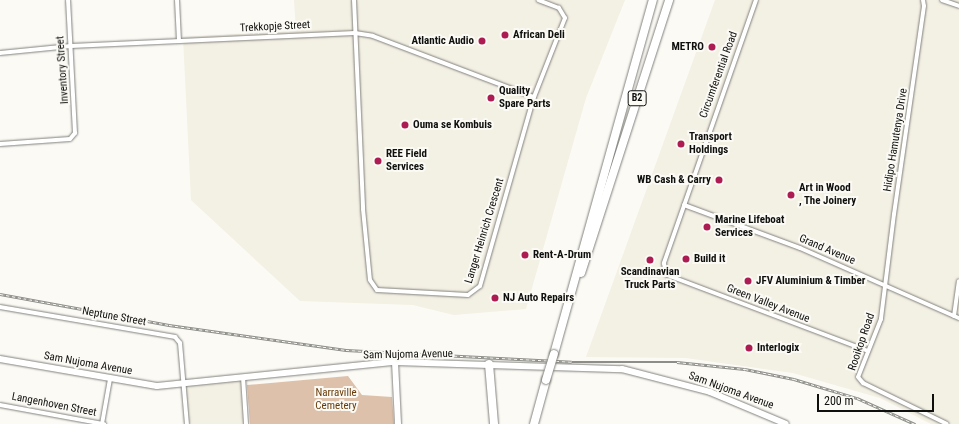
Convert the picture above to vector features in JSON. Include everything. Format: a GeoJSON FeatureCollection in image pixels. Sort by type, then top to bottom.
{"type":"FeatureCollection","features":[{"type":"Feature","properties":{"kind":"highway","name":"B2"},"geometry":{"type":"LineString","coordinates":[[534,424],[653,0]]}},
{"type":"Feature","properties":{"kind":"highway","name":"B2"},"geometry":{"type":"LineString","coordinates":[[567,305],[578,281],[669,0]]}},
{"type":"Feature","properties":{"kind":"highway"},"geometry":{"type":"LineString","coordinates":[[489,364],[494,424]]}},
{"type":"Feature","properties":{"kind":"street","name":"Inventory Street"},"geometry":{"type":"LineString","coordinates":[[0,144],[72,138],[76,129],[68,0]]}},
{"type":"Feature","properties":{"kind":"street"},"geometry":{"type":"LineString","coordinates":[[177,0],[179,41]]}},
{"type":"Feature","properties":{"kind":"street","name":"Langer Heinrich Crescent"},"geometry":{"type":"LineString","coordinates":[[354,0],[363,209],[370,280],[377,290],[468,295],[475,292],[480,286],[534,97],[564,18],[559,8],[538,0]]}},
{"type":"Feature","properties":{"kind":"street","name":"Circumferential Road"},"geometry":{"type":"LineString","coordinates":[[665,270],[664,263],[756,0]]}},
{"type":"Feature","properties":{"kind":"street","name":"Hidipo Hamutenya Drive"},"geometry":{"type":"LineString","coordinates":[[885,284],[922,22],[923,0]]}},
{"type":"Feature","properties":{"kind":"street"},"geometry":{"type":"LineString","coordinates":[[942,0],[959,6]]}},
{"type":"Feature","properties":{"kind":"street","name":"Trekkopje Street"},"geometry":{"type":"LineString","coordinates":[[0,51],[71,46],[355,33],[373,36],[534,97]]}},
{"type":"Feature","properties":{"kind":"street","name":"Grand Avenue"},"geometry":{"type":"LineString","coordinates":[[684,205],[800,248],[885,284],[959,318]]}},
{"type":"Feature","properties":{"kind":"street","name":"Green Valley Avenue"},"geometry":{"type":"LineString","coordinates":[[665,270],[667,275],[868,351]]}},
{"type":"Feature","properties":{"kind":"street"},"geometry":{"type":"LineString","coordinates":[[954,316],[959,281]]}},
{"type":"Feature","properties":{"kind":"street","name":"Rooikop Road"},"geometry":{"type":"LineString","coordinates":[[885,284],[881,320],[858,371],[858,377],[863,383],[946,424]]}},
{"type":"Feature","properties":{"kind":"street","name":"Neptune Street"},"geometry":{"type":"LineString","coordinates":[[0,307],[175,336],[180,343],[187,424]]}},
{"type":"Feature","properties":{"kind":"street","name":"Sam Nujoma Avenue"},"geometry":{"type":"LineString","coordinates":[[0,359],[157,386],[183,385],[243,377],[395,362],[489,364],[627,370],[710,392],[786,424]]}},
{"type":"Feature","properties":{"kind":"street"},"geometry":{"type":"LineString","coordinates":[[395,362],[398,424]]}},
{"type":"Feature","properties":{"kind":"street"},"geometry":{"type":"LineString","coordinates":[[243,377],[246,424]]}},
{"type":"Feature","properties":{"kind":"street"},"geometry":{"type":"LineString","coordinates":[[103,424],[110,379]]}},
{"type":"Feature","properties":{"kind":"street","name":"Langenhoven Street"},"geometry":{"type":"LineString","coordinates":[[0,405],[103,424]]}},
{"type":"Feature","properties":{"kind":"shaded area"},"geometry":{"type":"Polygon","coordinates":[[[294,0],[625,0],[586,98],[526,309],[454,315],[413,305],[300,301],[191,200],[183,37],[296,31],[294,0]]]}},
{"type":"Feature","properties":{"kind":"shaded area"},"geometry":{"type":"Polygon","coordinates":[[[715,0],[959,0],[959,424],[931,424],[880,398],[793,373],[686,358],[586,357],[715,0]]]}},
{"type":"Feature","properties":{"kind":"shaded area"},"geometry":{"type":"Polygon","coordinates":[[[243,377],[246,424],[187,424],[183,385],[243,377]]]}},
{"type":"Feature","properties":{"kind":"green space","name":"Narraville Cemetery"},"geometry":{"type":"Polygon","coordinates":[[[348,376],[362,395],[392,397],[394,424],[250,424],[247,385],[348,376]]]}},
{"type":"Feature","properties":{"kind":"railway"},"geometry":{"type":"LineString","coordinates":[[0,294],[169,325],[346,350],[572,362],[677,362],[745,369],[794,379],[857,398],[915,424]]}},
{"type":"Feature","properties":{"kind":"place","name":"African Deli"},"geometry":{"type":"Point","coordinates":[505,35]}},
{"type":"Feature","properties":{"kind":"place","name":"Atlantic Audio"},"geometry":{"type":"Point","coordinates":[482,41]}},
{"type":"Feature","properties":{"kind":"place","name":"METRO"},"geometry":{"type":"Point","coordinates":[712,47]}},
{"type":"Feature","properties":{"kind":"place","name":"Quality Spare Parts"},"geometry":{"type":"Point","coordinates":[491,98]}},
{"type":"Feature","properties":{"kind":"place","name":"Ouma se Kombuis"},"geometry":{"type":"Point","coordinates":[405,125]}},
{"type":"Feature","properties":{"kind":"place","name":"Transport Holdings"},"geometry":{"type":"Point","coordinates":[681,144]}},
{"type":"Feature","properties":{"kind":"place","name":"REE Field Services"},"geometry":{"type":"Point","coordinates":[378,161]}},
{"type":"Feature","properties":{"kind":"place","name":"WB Cash & Carry"},"geometry":{"type":"Point","coordinates":[719,180]}},
{"type":"Feature","properties":{"kind":"place","name":"Art in Wood , The Joinery"},"geometry":{"type":"Point","coordinates":[791,195]}},
{"type":"Feature","properties":{"kind":"place","name":"Marine Lifeboat Services"},"geometry":{"type":"Point","coordinates":[707,227]}},
{"type":"Feature","properties":{"kind":"place","name":"Rent-A-Drum"},"geometry":{"type":"Point","coordinates":[525,255]}},
{"type":"Feature","properties":{"kind":"place","name":"Build it"},"geometry":{"type":"Point","coordinates":[686,259]}},
{"type":"Feature","properties":{"kind":"place","name":"Scandinavian Truck Parts"},"geometry":{"type":"Point","coordinates":[650,260]}},
{"type":"Feature","properties":{"kind":"place","name":"JFV Aluminium & Timber"},"geometry":{"type":"Point","coordinates":[748,281]}},
{"type":"Feature","properties":{"kind":"place","name":"NJ Auto Repairs"},"geometry":{"type":"Point","coordinates":[495,298]}},
{"type":"Feature","properties":{"kind":"place","name":"Interlogix"},"geometry":{"type":"Point","coordinates":[749,348]}}]}
